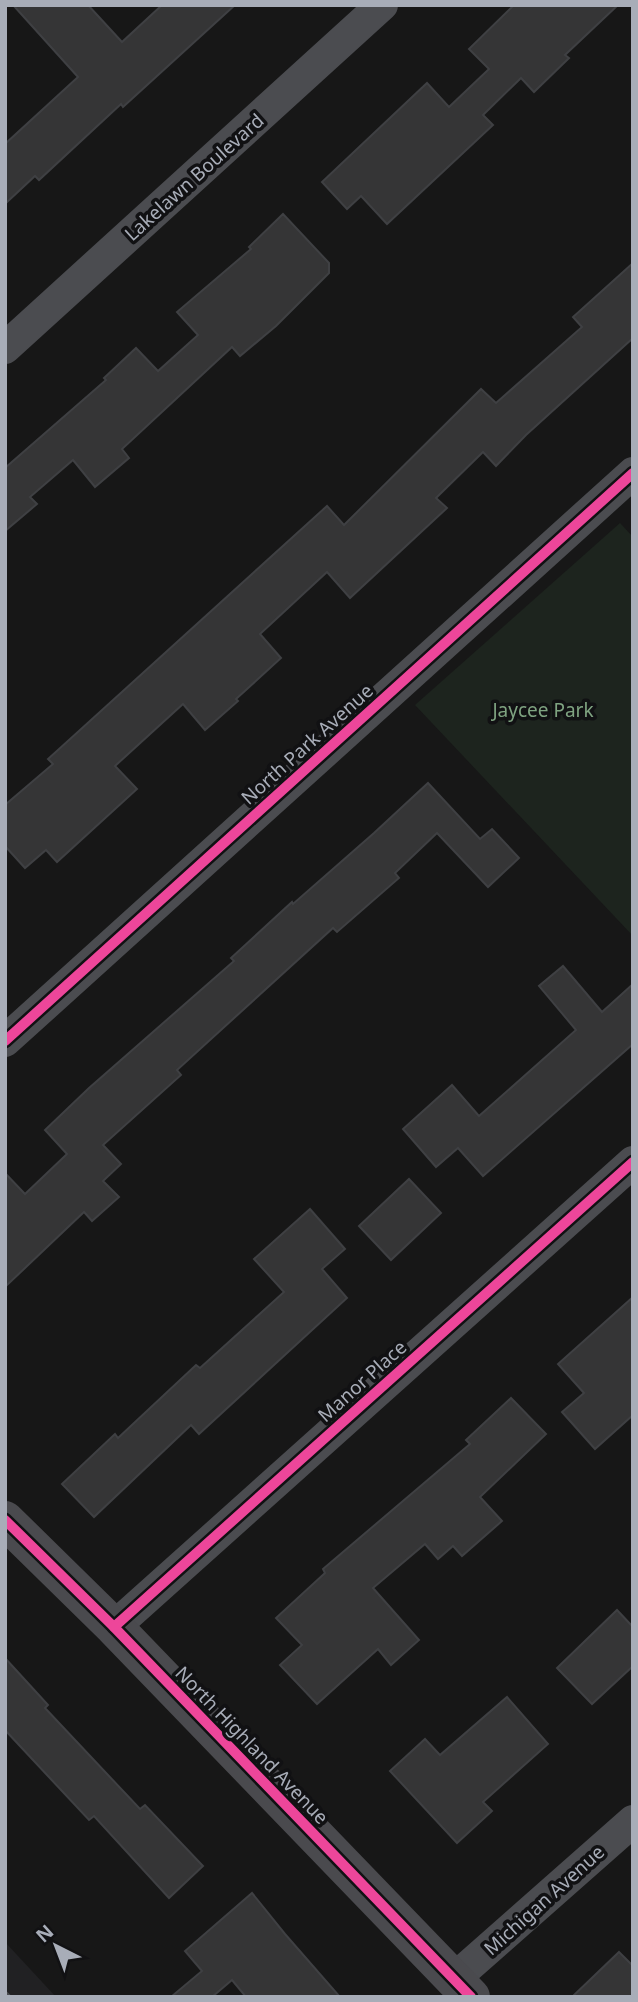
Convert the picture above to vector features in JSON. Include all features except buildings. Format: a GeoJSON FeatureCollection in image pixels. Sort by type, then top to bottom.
{"type":"FeatureCollection","features":[{"type":"Feature","properties":{"kind":"street","name":"Lakelawn Boulevard"},"geometry":{"type":"LineString","coordinates":[[5,348],[382,5]]}},
{"type":"Feature","properties":{"kind":"street","name":"North Park Avenue"},"geometry":{"type":"LineString","coordinates":[[5,1041],[633,473]]}},
{"type":"Feature","properties":{"kind":"street","name":"Manor Place"},"geometry":{"type":"LineString","coordinates":[[114,1627],[633,1162]]}},
{"type":"Feature","properties":{"kind":"street","name":"North Highland Avenue"},"geometry":{"type":"LineString","coordinates":[[5,1520],[114,1627],[462,1988]]}},
{"type":"Feature","properties":{"kind":"street","name":"Michigan Avenue"},"geometry":{"type":"LineString","coordinates":[[462,1988],[633,1821]]}},
{"type":"Feature","properties":{"kind":"shaded area"},"geometry":{"type":"Polygon","coordinates":[[[5,1942],[56,1997],[5,1997],[5,1942]]]}},
{"type":"Feature","properties":{"kind":"green space","name":"Jaycee Park"},"geometry":{"type":"Polygon","coordinates":[[[620,523],[633,537],[633,936],[415,705],[620,523]]]}},
{"type":"Feature","properties":{"kind":"railway"},"geometry":{"type":"LineString","coordinates":[[5,1993],[9,1997]]}},
{"type":"Feature","properties":{"kind":"cycle path"},"geometry":{"type":"LineString","coordinates":[[5,1041],[633,473]]}},
{"type":"Feature","properties":{"kind":"cycle path"},"geometry":{"type":"LineString","coordinates":[[114,1627],[633,1162]]}},
{"type":"Feature","properties":{"kind":"cycle path"},"geometry":{"type":"LineString","coordinates":[[5,1520],[114,1627],[471,1997]]}}]}
